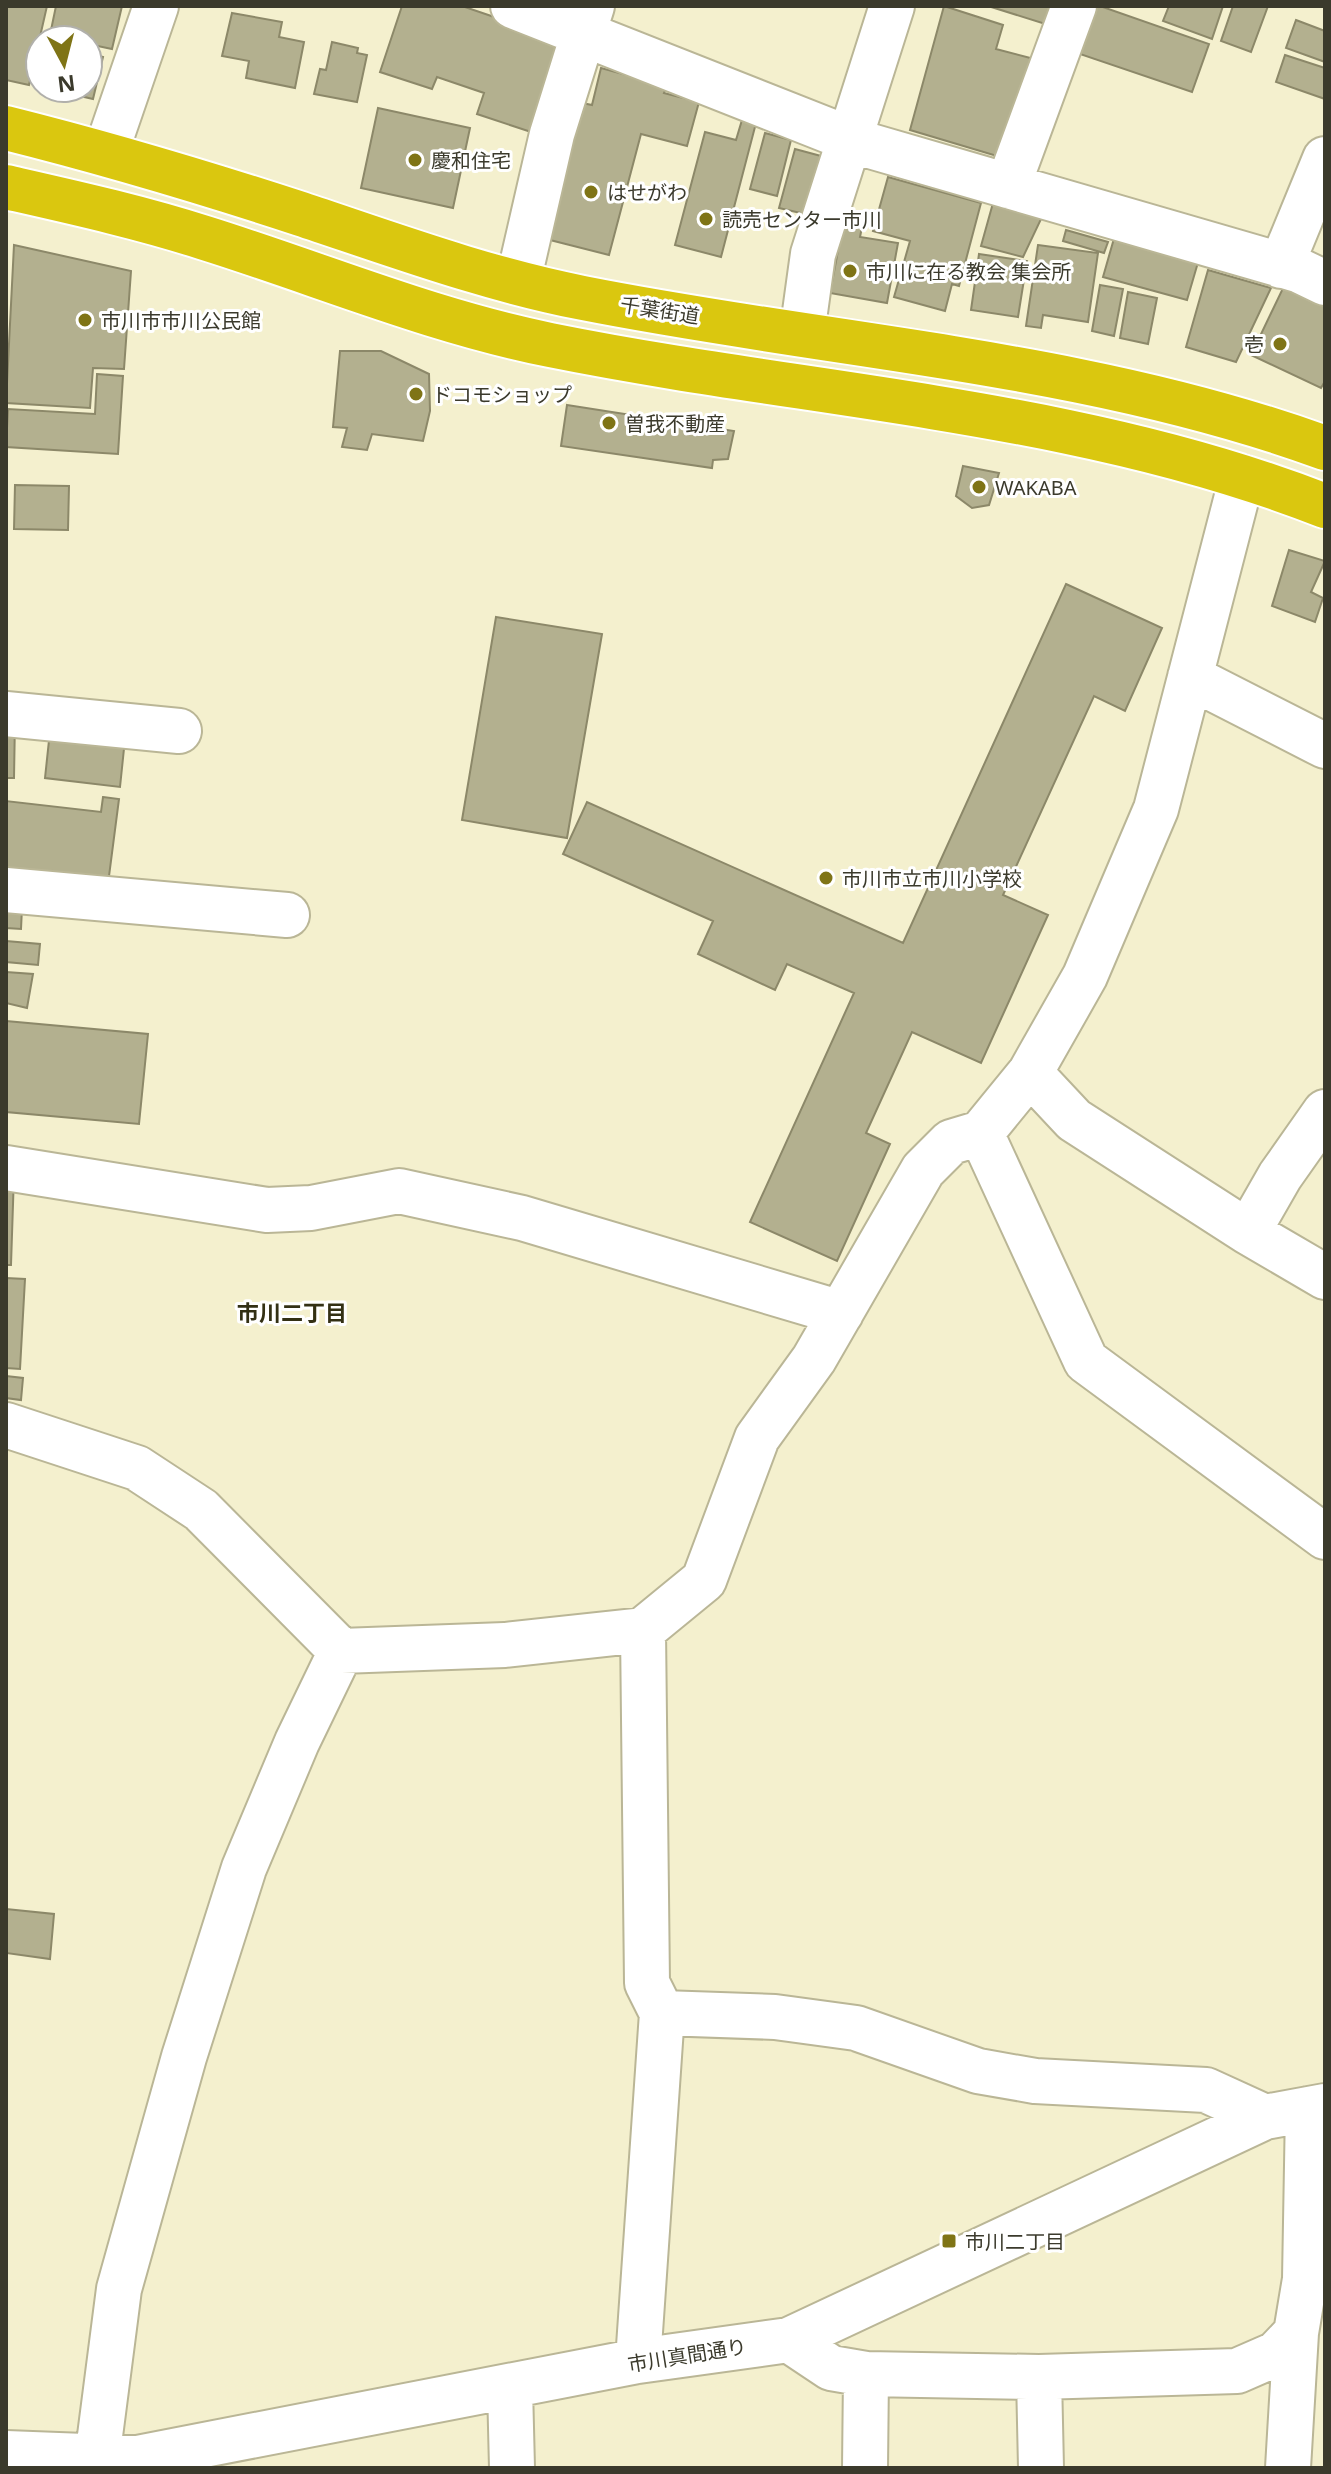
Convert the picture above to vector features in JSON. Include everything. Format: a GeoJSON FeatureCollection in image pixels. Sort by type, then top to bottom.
{"type":"FeatureCollection","features":[{"type":"Feature","properties":{"kind":"highway","name":"千葉街道"},"geometry":{"type":"LineString","coordinates":[[6,128],[106,152],[518,282],[583,298],[1146,395],[1325,448]]}},
{"type":"Feature","properties":{"kind":"highway"},"geometry":{"type":"LineString","coordinates":[[6,187],[194,235],[487,331],[778,385],[1029,424],[1158,452],[1325,506]]}},
{"type":"Feature","properties":{"kind":"street"},"geometry":{"type":"LineString","coordinates":[[106,152],[156,6]]}},
{"type":"Feature","properties":{"kind":"street"},"geometry":{"type":"LineString","coordinates":[[513,6],[587,19],[849,138],[1281,266],[1325,283]]}},
{"type":"Feature","properties":{"kind":"street"},"geometry":{"type":"LineString","coordinates":[[802,334],[813,254],[892,6]]}},
{"type":"Feature","properties":{"kind":"street"},"geometry":{"type":"LineString","coordinates":[[1008,186],[1074,6]]}},
{"type":"Feature","properties":{"kind":"street"},"geometry":{"type":"LineString","coordinates":[[518,282],[552,134],[587,19]]}},
{"type":"Feature","properties":{"kind":"street"},"geometry":{"type":"LineString","coordinates":[[1281,266],[1325,159]]}},
{"type":"Feature","properties":{"kind":"street"},"geometry":{"type":"LineString","coordinates":[[6,1425],[137,1468],[201,1510],[341,1651],[505,1645],[643,1630],[704,1580],[757,1438],[814,1359],[923,1170],[951,1142],[981,1133],[1030,1073],[1085,976],[1156,809],[1242,477]]}},
{"type":"Feature","properties":{"kind":"street"},"geometry":{"type":"LineString","coordinates":[[1190,677],[1325,746]]}},
{"type":"Feature","properties":{"kind":"street"},"geometry":{"type":"LineString","coordinates":[[6,714],[179,731]]}},
{"type":"Feature","properties":{"kind":"street"},"geometry":{"type":"LineString","coordinates":[[6,890],[287,915]]}},
{"type":"Feature","properties":{"kind":"street"},"geometry":{"type":"LineString","coordinates":[[1030,1073],[1074,1120],[1248,1232],[1325,1277]]}},
{"type":"Feature","properties":{"kind":"street"},"geometry":{"type":"LineString","coordinates":[[1248,1232],[1280,1176],[1325,1112]]}},
{"type":"Feature","properties":{"kind":"street"},"geometry":{"type":"LineString","coordinates":[[981,1133],[1086,1361],[1325,1537]]}},
{"type":"Feature","properties":{"kind":"street"},"geometry":{"type":"LineString","coordinates":[[6,1168],[267,1210],[311,1208],[399,1191],[522,1218],[841,1313]]}},
{"type":"Feature","properties":{"kind":"street"},"geometry":{"type":"LineString","coordinates":[[638,2361],[662,2013],[647,1983],[643,1630]]}},
{"type":"Feature","properties":{"kind":"street"},"geometry":{"type":"LineString","coordinates":[[97,2459],[119,2289],[184,2057],[244,1868],[297,1742],[341,1651]]}},
{"type":"Feature","properties":{"kind":"street"},"geometry":{"type":"LineString","coordinates":[[662,2013],[775,2017],[856,2028],[978,2071],[1035,2081],[1206,2090],[1265,2117]]}},
{"type":"Feature","properties":{"kind":"street"},"geometry":{"type":"LineString","coordinates":[[1288,2468],[1296,2333],[1305,2279],[1316,2107]]}},
{"type":"Feature","properties":{"kind":"street","name":"市川真間通り"},"geometry":{"type":"LineString","coordinates":[[6,2453],[97,2459],[137,2458],[638,2361],[789,2340],[1265,2117],[1316,2107]]}},
{"type":"Feature","properties":{"kind":"street"},"geometry":{"type":"LineString","coordinates":[[789,2340],[831,2368],[866,2374],[1039,2377],[1237,2371],[1276,2354],[1296,2333]]}},
{"type":"Feature","properties":{"kind":"street"},"geometry":{"type":"LineString","coordinates":[[865,2468],[866,2374]]}},
{"type":"Feature","properties":{"kind":"street"},"geometry":{"type":"LineString","coordinates":[[1039,2377],[1041,2468]]}},
{"type":"Feature","properties":{"kind":"street"},"geometry":{"type":"LineString","coordinates":[[510,2387],[512,2468]]}},
{"type":"Feature","properties":{"kind":"building"},"geometry":{"type":"Polygon","coordinates":[[[6,6],[47,6],[43,24],[24,24],[24,84],[6,80],[6,6]]]}},
{"type":"Feature","properties":{"kind":"building"},"geometry":{"type":"Polygon","coordinates":[[[56,6],[122,6],[112,49],[104,47],[104,24],[52,24],[56,6]]]}},
{"type":"Feature","properties":{"kind":"building"},"geometry":{"type":"Polygon","coordinates":[[[402,6],[462,6],[562,40],[531,132],[477,114],[484,93],[437,77],[432,89],[380,72],[402,6]]]}},
{"type":"Feature","properties":{"kind":"building"},"geometry":{"type":"Polygon","coordinates":[[[944,6],[1003,25],[996,49],[1038,60],[1007,159],[910,130],[944,6]]]}},
{"type":"Feature","properties":{"kind":"building"},"geometry":{"type":"Polygon","coordinates":[[[988,6],[1062,6],[1055,27],[988,6]]]}},
{"type":"Feature","properties":{"kind":"building"},"geometry":{"type":"Polygon","coordinates":[[[1087,6],[1100,6],[1209,44],[1192,92],[1071,51],[1087,6]]]}},
{"type":"Feature","properties":{"kind":"building"},"geometry":{"type":"Polygon","coordinates":[[[1169,6],[1223,6],[1212,39],[1163,21],[1169,6]]]}},
{"type":"Feature","properties":{"kind":"building"},"geometry":{"type":"Polygon","coordinates":[[[1233,6],[1268,6],[1251,52],[1221,41],[1233,6]]]}},
{"type":"Feature","properties":{"kind":"building"},"geometry":{"type":"Polygon","coordinates":[[[232,13],[282,22],[279,37],[304,42],[295,88],[246,78],[249,61],[222,56],[232,13]]]}},
{"type":"Feature","properties":{"kind":"building"},"geometry":{"type":"Polygon","coordinates":[[[1296,20],[1325,31],[1325,62],[1286,48],[1296,20]]]}},
{"type":"Feature","properties":{"kind":"building"},"geometry":{"type":"Polygon","coordinates":[[[332,42],[358,48],[357,53],[367,55],[357,102],[314,94],[320,69],[326,70],[332,42]]]}},
{"type":"Feature","properties":{"kind":"building"},"geometry":{"type":"Polygon","coordinates":[[[1285,55],[1325,68],[1325,99],[1276,82],[1285,55]]]}},
{"type":"Feature","properties":{"kind":"building"},"geometry":{"type":"Polygon","coordinates":[[[601,68],[667,86],[664,93],[699,102],[687,146],[641,134],[609,255],[546,239],[582,103],[592,105],[601,68]]]}},
{"type":"Feature","properties":{"kind":"building"},"geometry":{"type":"Polygon","coordinates":[[[378,108],[470,128],[453,208],[361,188],[378,108]]]}},
{"type":"Feature","properties":{"kind":"building"},"geometry":{"type":"Polygon","coordinates":[[[742,120],[756,123],[721,257],[675,245],[705,132],[736,140],[742,120]]]}},
{"type":"Feature","properties":{"kind":"building"},"geometry":{"type":"Polygon","coordinates":[[[765,133],[791,140],[777,196],[750,189],[765,133]]]}},
{"type":"Feature","properties":{"kind":"building"},"geometry":{"type":"Polygon","coordinates":[[[795,149],[821,156],[805,214],[779,208],[795,149]]]}},
{"type":"Feature","properties":{"kind":"building"},"geometry":{"type":"Polygon","coordinates":[[[888,177],[981,203],[959,286],[952,284],[945,311],[894,297],[910,241],[873,231],[888,177]]]}},
{"type":"Feature","properties":{"kind":"building"},"geometry":{"type":"Polygon","coordinates":[[[993,203],[1042,217],[1023,257],[981,246],[993,203]]]}},
{"type":"Feature","properties":{"kind":"building"},"geometry":{"type":"Polygon","coordinates":[[[843,224],[862,227],[860,237],[898,243],[887,303],[830,293],[843,224]]]}},
{"type":"Feature","properties":{"kind":"building"},"geometry":{"type":"Polygon","coordinates":[[[1066,230],[1108,242],[1104,253],[1063,241],[1066,230]]]}},
{"type":"Feature","properties":{"kind":"building"},"geometry":{"type":"Polygon","coordinates":[[[1115,235],[1199,259],[1187,300],[1103,277],[1115,235]]]}},
{"type":"Feature","properties":{"kind":"building"},"geometry":{"type":"Polygon","coordinates":[[[14,245],[131,271],[124,369],[93,368],[90,408],[6,403],[14,245]]]}},
{"type":"Feature","properties":{"kind":"building"},"geometry":{"type":"Polygon","coordinates":[[[1038,245],[1098,253],[1088,322],[1043,315],[1041,328],[1026,326],[1038,245]]]}},
{"type":"Feature","properties":{"kind":"building"},"geometry":{"type":"Polygon","coordinates":[[[979,254],[1027,261],[1018,317],[971,310],[979,254]]]}},
{"type":"Feature","properties":{"kind":"building"},"geometry":{"type":"Polygon","coordinates":[[[1208,270],[1271,288],[1236,362],[1186,347],[1208,270]]]}},
{"type":"Feature","properties":{"kind":"building"},"geometry":{"type":"Polygon","coordinates":[[[1285,284],[1325,303],[1325,381],[1321,388],[1251,355],[1285,284]]]}},
{"type":"Feature","properties":{"kind":"building"},"geometry":{"type":"Polygon","coordinates":[[[1100,285],[1123,289],[1114,336],[1092,331],[1100,285]]]}},
{"type":"Feature","properties":{"kind":"building"},"geometry":{"type":"Polygon","coordinates":[[[1128,292],[1157,298],[1148,344],[1120,338],[1128,292]]]}},
{"type":"Feature","properties":{"kind":"building"},"geometry":{"type":"Polygon","coordinates":[[[340,351],[381,351],[429,374],[430,411],[423,441],[372,434],[367,450],[342,447],[347,428],[333,427],[340,351]]]}},
{"type":"Feature","properties":{"kind":"building"},"geometry":{"type":"Polygon","coordinates":[[[97,374],[123,376],[118,454],[6,447],[8,409],[95,414],[97,374]]]}},
{"type":"Feature","properties":{"kind":"building"},"geometry":{"type":"Polygon","coordinates":[[[567,405],[734,431],[728,459],[713,460],[712,468],[561,446],[567,405]]]}},
{"type":"Feature","properties":{"kind":"building"},"geometry":{"type":"Polygon","coordinates":[[[963,466],[999,473],[989,505],[972,508],[956,496],[963,466]]]}},
{"type":"Feature","properties":{"kind":"building"},"geometry":{"type":"Polygon","coordinates":[[[15,485],[69,486],[68,530],[14,529],[15,485]]]}},
{"type":"Feature","properties":{"kind":"building"},"geometry":{"type":"Polygon","coordinates":[[[1289,550],[1325,561],[1311,592],[1323,598],[1315,622],[1272,606],[1289,550]]]}},
{"type":"Feature","properties":{"kind":"building"},"geometry":{"type":"Polygon","coordinates":[[[1066,584],[1162,628],[1125,711],[1094,696],[1003,895],[1048,915],[981,1063],[912,1032],[866,1133],[890,1144],[837,1261],[750,1222],[854,993],[787,964],[775,990],[698,954],[713,921],[563,854],[587,802],[903,943],[1066,584]]]}},
{"type":"Feature","properties":{"kind":"building"},"geometry":{"type":"Polygon","coordinates":[[[496,617],[602,634],[567,838],[462,820],[496,617]]]}},
{"type":"Feature","properties":{"kind":"building"},"geometry":{"type":"Polygon","coordinates":[[[6,719],[15,719],[14,778],[6,778],[6,719]]]}},
{"type":"Feature","properties":{"kind":"building"},"geometry":{"type":"Polygon","coordinates":[[[50,731],[125,739],[120,787],[45,778],[50,731]]]}},
{"type":"Feature","properties":{"kind":"building"},"geometry":{"type":"Polygon","coordinates":[[[103,797],[119,799],[108,884],[6,871],[6,801],[101,812],[103,797]]]}},
{"type":"Feature","properties":{"kind":"building"},"geometry":{"type":"Polygon","coordinates":[[[6,907],[22,908],[21,929],[6,928],[6,907]]]}},
{"type":"Feature","properties":{"kind":"building"},"geometry":{"type":"Polygon","coordinates":[[[6,941],[40,944],[38,965],[6,962],[6,941]]]}},
{"type":"Feature","properties":{"kind":"building"},"geometry":{"type":"Polygon","coordinates":[[[6,972],[33,974],[27,1008],[6,1003],[6,972]]]}},
{"type":"Feature","properties":{"kind":"building"},"geometry":{"type":"Polygon","coordinates":[[[6,1021],[148,1034],[139,1124],[6,1112],[6,1021]]]}},
{"type":"Feature","properties":{"kind":"building"},"geometry":{"type":"Polygon","coordinates":[[[6,1174],[14,1174],[11,1265],[6,1265],[6,1174]]]}},
{"type":"Feature","properties":{"kind":"building"},"geometry":{"type":"Polygon","coordinates":[[[6,1278],[25,1279],[20,1369],[6,1368],[6,1278]]]}},
{"type":"Feature","properties":{"kind":"building"},"geometry":{"type":"Polygon","coordinates":[[[6,1376],[23,1378],[21,1400],[6,1398],[6,1376]]]}},
{"type":"Feature","properties":{"kind":"building"},"geometry":{"type":"Polygon","coordinates":[[[6,1909],[54,1914],[50,1959],[6,1953],[6,1909]]]}},
{"type":"Feature","properties":{"kind":"place","name":"慶和住宅"},"geometry":{"type":"Point","coordinates":[415,160]}},
{"type":"Feature","properties":{"kind":"place","name":"はせがわ"},"geometry":{"type":"Point","coordinates":[591,192]}},
{"type":"Feature","properties":{"kind":"place","name":"読売センター市川"},"geometry":{"type":"Point","coordinates":[706,219]}},
{"type":"Feature","properties":{"kind":"place","name":"市川に在る教会 集会所"},"geometry":{"type":"Point","coordinates":[850,271]}},
{"type":"Feature","properties":{"kind":"place","name":"市川市市川公民館"},"geometry":{"type":"Point","coordinates":[85,320]}},
{"type":"Feature","properties":{"kind":"place","name":"壱"},"geometry":{"type":"Point","coordinates":[1280,344]}},
{"type":"Feature","properties":{"kind":"place","name":"ドコモショップ"},"geometry":{"type":"Point","coordinates":[416,394]}},
{"type":"Feature","properties":{"kind":"place","name":"曽我不動産"},"geometry":{"type":"Point","coordinates":[609,423]}},
{"type":"Feature","properties":{"kind":"place","name":"WAKABA"},"geometry":{"type":"Point","coordinates":[979,487]}},
{"type":"Feature","properties":{"kind":"place","name":"市川市立市川小学校"},"geometry":{"type":"Point","coordinates":[826,878]}},
{"type":"Feature","properties":{"kind":"place","name":"市川二丁目"},"geometry":{"type":"Point","coordinates":[949,2241]}},
{"type":"Feature","properties":{"kind":"district","name":"市川二丁目"},"geometry":{"type":"Point","coordinates":[292,1312]}}]}
